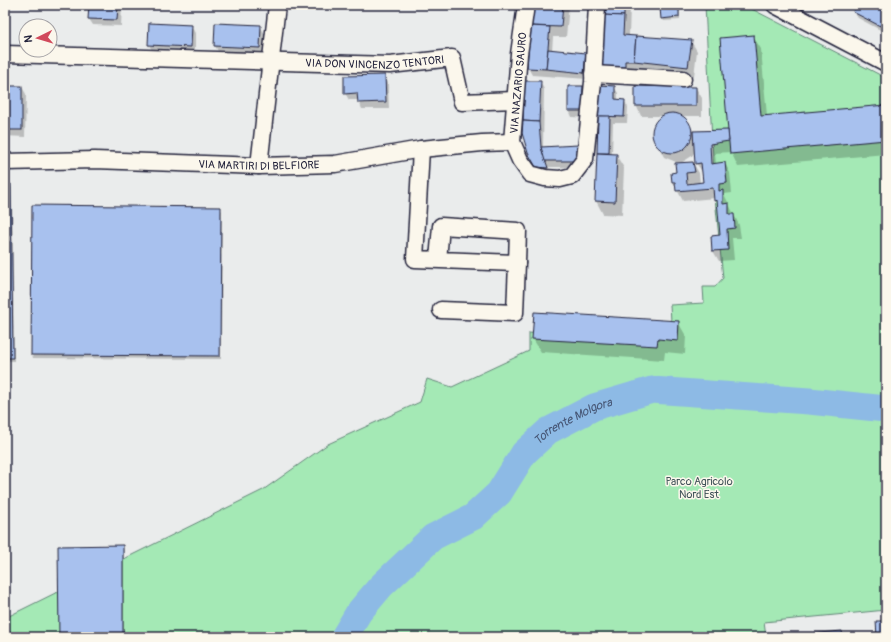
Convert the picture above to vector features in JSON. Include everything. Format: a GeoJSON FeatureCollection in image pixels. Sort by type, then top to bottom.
{"type":"FeatureCollection","features":[{"type":"Feature","properties":{"kind":"street"},"geometry":{"type":"LineString","coordinates":[[259,166],[277,5]]}},
{"type":"Feature","properties":{"kind":"street","name":"VIA NAZARIO SAURO"},"geometry":{"type":"LineString","coordinates":[[526,5],[515,100],[512,142],[520,160],[530,174],[545,178],[572,176],[585,159],[593,74]]}},
{"type":"Feature","properties":{"kind":"street"},"geometry":{"type":"LineString","coordinates":[[596,5],[593,74],[683,79]]}},
{"type":"Feature","properties":{"kind":"street"},"geometry":{"type":"LineString","coordinates":[[775,5],[885,63]]}},
{"type":"Feature","properties":{"kind":"street","name":"VIA DON VINCENZO TENTORI"},"geometry":{"type":"LineString","coordinates":[[5,54],[390,65],[452,58],[462,102],[515,100]]}},
{"type":"Feature","properties":{"kind":"street","name":"VIA MARTIRI DI BELFIORE"},"geometry":{"type":"LineString","coordinates":[[5,162],[95,160],[259,166],[335,164],[421,149],[482,143],[512,142]]}},
{"type":"Feature","properties":{"kind":"street"},"geometry":{"type":"LineString","coordinates":[[421,149],[415,259],[517,263]]}},
{"type":"Feature","properties":{"kind":"street"},"geometry":{"type":"LineString","coordinates":[[438,260],[441,226],[518,231],[515,313],[441,310]]}},
{"type":"Feature","properties":{"kind":"green space","name":"Parco Agricolo Nord Est"},"geometry":{"type":"Polygon","coordinates":[[[705,5],[744,5],[886,78],[886,610],[764,622],[766,637],[5,637],[5,618],[263,490],[328,444],[420,402],[427,379],[452,387],[529,351],[529,333],[651,342],[671,321],[670,305],[704,303],[703,287],[715,287],[723,278],[715,198],[705,5]]]}},
{"type":"Feature","properties":{"kind":"building"},"geometry":{"type":"Polygon","coordinates":[[[89,5],[118,5],[117,20],[88,19],[89,5]]]}},
{"type":"Feature","properties":{"kind":"building"},"geometry":{"type":"Polygon","coordinates":[[[533,5],[563,5],[561,27],[530,26],[533,5]]]}},
{"type":"Feature","properties":{"kind":"building"},"geometry":{"type":"Polygon","coordinates":[[[604,5],[624,5],[624,16],[603,15],[604,5]]]}},
{"type":"Feature","properties":{"kind":"building"},"geometry":{"type":"Polygon","coordinates":[[[679,5],[679,17],[661,19],[660,8],[679,5]]]}},
{"type":"Feature","properties":{"kind":"building"},"geometry":{"type":"Polygon","coordinates":[[[856,5],[886,5],[886,16],[880,26],[853,12],[856,5]]]}},
{"type":"Feature","properties":{"kind":"building"},"geometry":{"type":"Polygon","coordinates":[[[603,15],[624,16],[623,35],[636,36],[634,61],[625,61],[625,69],[601,68],[603,15]]]}},
{"type":"Feature","properties":{"kind":"building"},"geometry":{"type":"Polygon","coordinates":[[[149,23],[192,25],[191,47],[148,45],[149,23]]]}},
{"type":"Feature","properties":{"kind":"building"},"geometry":{"type":"Polygon","coordinates":[[[215,23],[261,25],[260,48],[214,46],[215,23]]]}},
{"type":"Feature","properties":{"kind":"building"},"geometry":{"type":"Polygon","coordinates":[[[530,26],[550,27],[546,69],[527,68],[530,26]]]}},
{"type":"Feature","properties":{"kind":"building"},"geometry":{"type":"Polygon","coordinates":[[[754,35],[761,116],[886,105],[886,140],[730,154],[720,38],[754,35]]]}},
{"type":"Feature","properties":{"kind":"building"},"geometry":{"type":"Polygon","coordinates":[[[636,36],[692,40],[688,67],[634,61],[636,36]]]}},
{"type":"Feature","properties":{"kind":"building"},"geometry":{"type":"Polygon","coordinates":[[[548,49],[586,53],[584,73],[546,69],[548,49]]]}},
{"type":"Feature","properties":{"kind":"building"},"geometry":{"type":"Polygon","coordinates":[[[385,75],[386,102],[358,103],[357,93],[344,94],[344,76],[385,75]]]}},
{"type":"Feature","properties":{"kind":"building"},"geometry":{"type":"Polygon","coordinates":[[[524,81],[541,81],[539,122],[523,121],[524,81]]]}},
{"type":"Feature","properties":{"kind":"building"},"geometry":{"type":"Polygon","coordinates":[[[599,85],[615,86],[615,99],[625,100],[624,117],[598,116],[599,85]]]}},
{"type":"Feature","properties":{"kind":"building"},"geometry":{"type":"Polygon","coordinates":[[[5,86],[22,86],[22,130],[5,130],[5,86]]]}},
{"type":"Feature","properties":{"kind":"building"},"geometry":{"type":"Polygon","coordinates":[[[568,86],[583,86],[582,111],[568,111],[568,86]]]}},
{"type":"Feature","properties":{"kind":"building"},"geometry":{"type":"Polygon","coordinates":[[[635,86],[696,87],[696,106],[635,106],[635,86]]]}},
{"type":"Feature","properties":{"kind":"building"},"geometry":{"type":"Polygon","coordinates":[[[672,113],[686,119],[692,133],[686,147],[672,153],[658,147],[652,133],[658,119],[672,113]]]}},
{"type":"Feature","properties":{"kind":"building"},"geometry":{"type":"Polygon","coordinates":[[[598,116],[610,116],[609,153],[597,153],[598,116]]]}},
{"type":"Feature","properties":{"kind":"building"},"geometry":{"type":"Polygon","coordinates":[[[523,121],[539,122],[541,147],[548,168],[536,167],[528,153],[522,133],[523,121]]]}},
{"type":"Feature","properties":{"kind":"building"},"geometry":{"type":"Polygon","coordinates":[[[728,130],[729,141],[710,144],[711,164],[725,162],[727,183],[719,184],[719,191],[723,190],[723,204],[729,203],[729,214],[734,214],[735,228],[727,229],[728,250],[712,251],[711,236],[720,235],[717,200],[714,201],[713,188],[676,191],[675,182],[672,182],[671,173],[676,172],[675,163],[693,162],[695,172],[686,173],[687,184],[703,182],[701,163],[695,164],[693,131],[728,130]]]}},
{"type":"Feature","properties":{"kind":"building"},"geometry":{"type":"Polygon","coordinates":[[[578,145],[576,161],[545,161],[541,147],[578,145]]]}},
{"type":"Feature","properties":{"kind":"building"},"geometry":{"type":"Polygon","coordinates":[[[597,153],[617,154],[615,202],[595,201],[597,153]]]}},
{"type":"Feature","properties":{"kind":"building"},"geometry":{"type":"Polygon","coordinates":[[[5,184],[11,184],[13,358],[5,358],[5,184]]]}},
{"type":"Feature","properties":{"kind":"building"},"geometry":{"type":"Polygon","coordinates":[[[32,205],[221,207],[220,356],[31,355],[32,205]]]}},
{"type":"Feature","properties":{"kind":"building"},"geometry":{"type":"Polygon","coordinates":[[[534,312],[679,321],[678,341],[658,339],[657,346],[532,339],[534,312]]]}},
{"type":"Feature","properties":{"kind":"building"},"geometry":{"type":"Polygon","coordinates":[[[123,545],[123,637],[59,637],[58,546],[123,545]]]}},
{"type":"Feature","properties":{"kind":"building"},"geometry":{"type":"Polygon","coordinates":[[[876,621],[886,621],[886,637],[877,637],[876,621]]]}},
{"type":"Feature","properties":{"kind":"building"},"geometry":{"type":"Polygon","coordinates":[[[842,631],[843,637],[786,637],[786,636],[842,631]]]}},
{"type":"Feature","properties":{"kind":"waterway","name":"Torrente Molgora"},"geometry":{"type":"LineString","coordinates":[[344,637],[359,612],[381,586],[433,537],[473,517],[499,493],[524,453],[548,431],[594,407],[652,390],[809,401],[886,409]]}}]}
